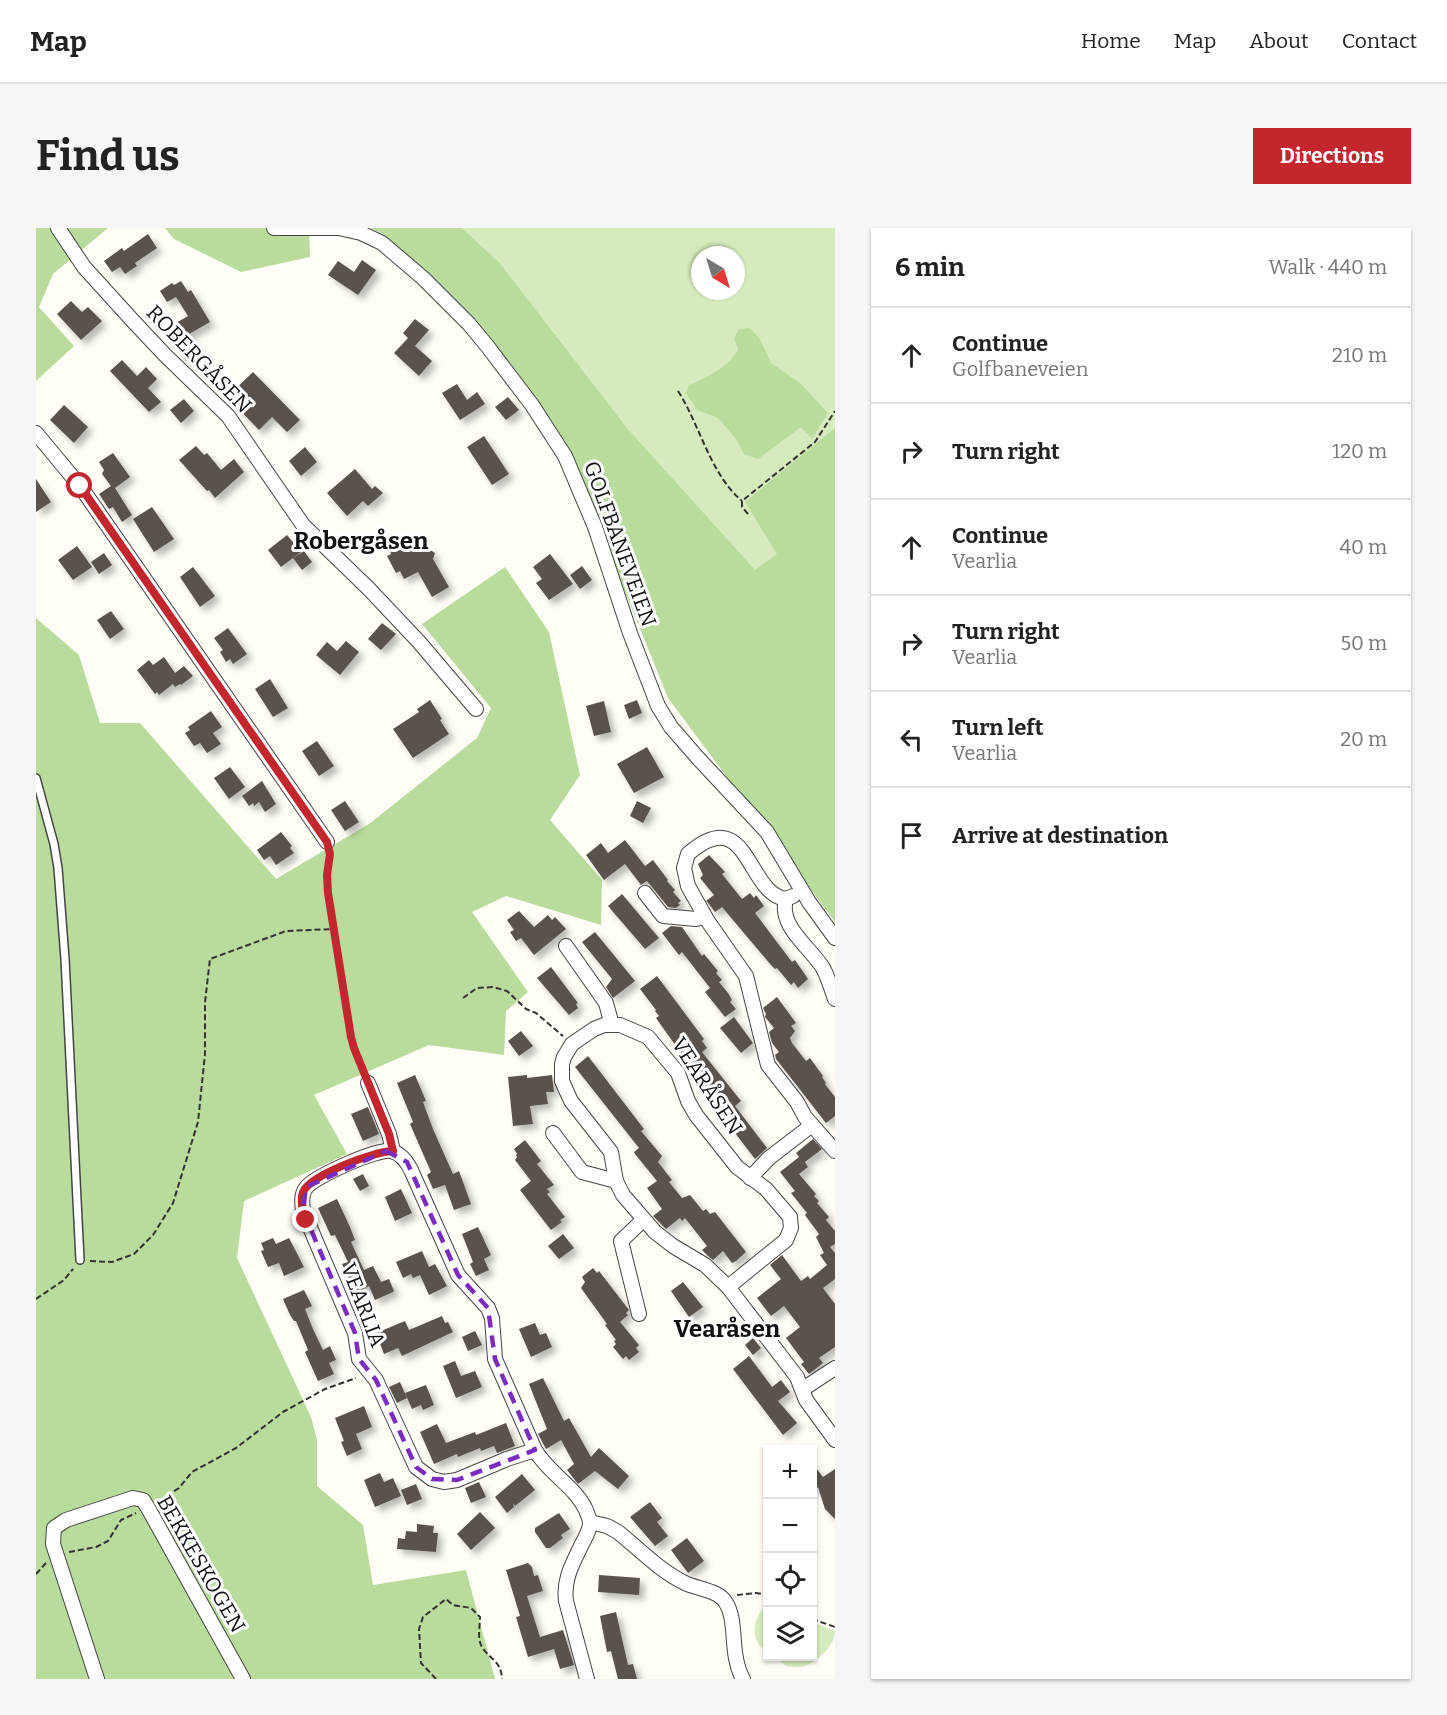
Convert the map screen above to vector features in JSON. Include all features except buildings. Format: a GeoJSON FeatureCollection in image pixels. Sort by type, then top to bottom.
{"type":"FeatureCollection","features":[{"type":"Feature","properties":{"kind":"street","name":"ROBERGÅSEN"},"geometry":{"type":"LineString","coordinates":[[58,228],[84,267],[165,356],[228,416],[303,525],[369,589],[419,642],[476,709]]}},
{"type":"Feature","properties":{"kind":"street","name":"GOLFBANEVEIEN"},"geometry":{"type":"LineString","coordinates":[[274,228],[339,228],[361,233],[382,243],[432,287],[469,324],[488,347],[565,456],[594,527],[630,633],[658,705],[671,727],[697,758],[767,832],[835,938]]}},
{"type":"Feature","properties":{"kind":"street"},"geometry":{"type":"LineString","coordinates":[[36,433],[86,494],[327,842]]}},
{"type":"Feature","properties":{"kind":"street"},"geometry":{"type":"LineString","coordinates":[[802,889],[786,899],[778,898],[769,892],[747,856],[735,843],[717,838],[708,839],[688,854],[684,868],[688,885],[705,917],[746,976],[768,1065],[812,1125],[835,1151]]}},
{"type":"Feature","properties":{"kind":"street"},"geometry":{"type":"LineString","coordinates":[[645,893],[663,916],[705,917]]}},
{"type":"Feature","properties":{"kind":"street"},"geometry":{"type":"LineString","coordinates":[[786,899],[783,913],[790,926],[824,969],[835,999]]}},
{"type":"Feature","properties":{"kind":"street"},"geometry":{"type":"LineString","coordinates":[[566,946],[606,1003],[612,1025],[594,1029],[572,1044],[564,1056],[562,1064],[564,1088],[571,1101],[611,1152],[616,1181],[623,1195],[643,1220],[673,1246],[705,1265],[728,1287],[797,1377],[806,1400],[835,1440]]}},
{"type":"Feature","properties":{"kind":"street","name":"VEARÅSEN"},"geometry":{"type":"LineString","coordinates":[[612,1025],[620,1025],[643,1034],[664,1054],[678,1073],[688,1101],[696,1115],[737,1167],[766,1190],[790,1217],[791,1228],[786,1240],[728,1287]]}},
{"type":"Feature","properties":{"kind":"street"},"geometry":{"type":"LineString","coordinates":[[368,1083],[389,1134],[393,1151],[407,1162],[458,1275],[489,1308],[492,1317],[495,1359],[535,1450],[541,1460],[583,1504],[590,1522],[564,1588],[587,1679]]}},
{"type":"Feature","properties":{"kind":"street"},"geometry":{"type":"LineString","coordinates":[[750,1178],[769,1158],[812,1125]]}},
{"type":"Feature","properties":{"kind":"street"},"geometry":{"type":"LineString","coordinates":[[553,1133],[582,1172],[616,1181]]}},
{"type":"Feature","properties":{"kind":"street","name":"VEARLIA"},"geometry":{"type":"LineString","coordinates":[[393,1151],[386,1151],[346,1165],[306,1186],[303,1193],[303,1210],[306,1220],[358,1340],[359,1359],[371,1372],[393,1415],[412,1461],[422,1473],[432,1479],[444,1482],[456,1480],[535,1450]]}},
{"type":"Feature","properties":{"kind":"street"},"geometry":{"type":"LineString","coordinates":[[639,1314],[621,1241],[643,1220]]}},
{"type":"Feature","properties":{"kind":"street"},"geometry":{"type":"LineString","coordinates":[[803,1389],[835,1368]]}},
{"type":"Feature","properties":{"kind":"street","name":"BEKKESKOGEN"},"geometry":{"type":"LineString","coordinates":[[97,1679],[53,1544],[54,1528],[66,1520],[133,1498],[143,1500],[148,1508],[243,1679]]}},
{"type":"Feature","properties":{"kind":"street"},"geometry":{"type":"LineString","coordinates":[[590,1522],[607,1526],[618,1532],[682,1582],[724,1599],[732,1625],[736,1663],[743,1679]]}},
{"type":"Feature","properties":{"kind":"lane"},"geometry":{"type":"LineString","coordinates":[[36,778],[54,844],[58,868],[65,958],[80,1260]]}},
{"type":"Feature","properties":{"kind":"path"},"geometry":{"type":"LineString","coordinates":[[678,391],[727,487],[742,501],[742,507],[748,514]]}},
{"type":"Feature","properties":{"kind":"path"},"geometry":{"type":"LineString","coordinates":[[742,501],[815,442],[835,411]]}},
{"type":"Feature","properties":{"kind":"path"},"geometry":{"type":"LineString","coordinates":[[327,842],[330,854],[328,884],[351,1037],[368,1083]]}},
{"type":"Feature","properties":{"kind":"path"},"geometry":{"type":"LineString","coordinates":[[36,1299],[64,1280],[80,1260],[112,1262],[134,1254],[153,1235],[173,1203],[198,1122],[205,1054],[205,1002],[210,959],[286,931],[334,929]]}},
{"type":"Feature","properties":{"kind":"path"},"geometry":{"type":"LineString","coordinates":[[463,998],[477,988],[493,987],[507,992],[572,1044]]}},
{"type":"Feature","properties":{"kind":"path"},"geometry":{"type":"LineString","coordinates":[[36,1574],[56,1554],[96,1547],[108,1541],[121,1520],[148,1508],[179,1488],[192,1472],[236,1448],[283,1412],[325,1389],[371,1372]]}},
{"type":"Feature","properties":{"kind":"path"},"geometry":{"type":"LineString","coordinates":[[724,1599],[733,1595],[763,1594]]}},
{"type":"Feature","properties":{"kind":"path"},"geometry":{"type":"LineString","coordinates":[[436,1679],[421,1663],[419,1629],[423,1617],[446,1599],[453,1605],[471,1608],[480,1617],[480,1640],[483,1648],[499,1665],[502,1679]]}},
{"type":"Feature","properties":{"kind":"path"},"geometry":{"type":"LineString","coordinates":[[817,1620],[835,1627]]}},
{"type":"Feature","properties":{"kind":"highlighted area"},"geometry":{"type":"Polygon","coordinates":[[[386,1151],[407,1162],[458,1275],[488,1308],[495,1359],[535,1450],[457,1480],[432,1479],[416,1467],[376,1380],[359,1359],[355,1333],[303,1211],[306,1187],[386,1151]]]}},
{"type":"Feature","properties":{"kind":"green space"},"geometry":{"type":"Polygon","coordinates":[[[36,228],[108,228],[53,274],[39,307],[74,346],[36,381],[36,228]]]}},
{"type":"Feature","properties":{"kind":"green space"},"geometry":{"type":"Polygon","coordinates":[[[165,228],[309,228],[310,257],[241,272],[174,239],[165,228]]]}},
{"type":"Feature","properties":{"kind":"green space"},"geometry":{"type":"Polygon","coordinates":[[[370,228],[462,228],[500,263],[628,429],[755,570],[777,554],[745,502],[835,428],[835,922],[668,698],[581,483],[493,343],[383,234],[370,228]]]}},
{"type":"Feature","properties":{"kind":"green space"},"geometry":{"type":"Polygon","coordinates":[[[462,228],[835,228],[835,511],[755,571],[628,429],[500,263],[462,228]]]}},
{"type":"Feature","properties":{"kind":"green space"},"geometry":{"type":"Polygon","coordinates":[[[750,328],[760,339],[771,363],[800,383],[828,413],[812,439],[801,427],[758,459],[744,454],[736,439],[718,418],[697,410],[686,393],[689,385],[710,375],[730,361],[738,349],[734,338],[739,329],[750,328]]]}},
{"type":"Feature","properties":{"kind":"green space"},"geometry":{"type":"Polygon","coordinates":[[[505,567],[549,632],[580,775],[550,820],[602,880],[601,925],[506,896],[472,912],[528,992],[506,1011],[504,1055],[429,1045],[314,1095],[347,1154],[244,1201],[237,1258],[311,1417],[317,1440],[317,1486],[363,1525],[373,1585],[466,1570],[495,1679],[36,1679],[36,618],[79,655],[100,723],[140,723],[276,879],[369,824],[477,738],[491,708],[422,624],[505,567]]]}},
{"type":"Feature","properties":{"kind":"green space"},"geometry":{"type":"Polygon","coordinates":[[[762,1610],[763,1649],[757,1642],[755,1635],[756,1622],[762,1610]]]}},
{"type":"Feature","properties":{"kind":"green space"},"geometry":{"type":"Polygon","coordinates":[[[817,1624],[835,1631],[829,1647],[817,1658],[817,1624]]]}},
{"type":"Feature","properties":{"kind":"green space"},"geometry":{"type":"Polygon","coordinates":[[[780,1661],[813,1661],[805,1666],[786,1666],[780,1661]]]}},
{"type":"Feature","properties":{"kind":"district","name":"Robergåsen"},"geometry":{"type":"Point","coordinates":[361,541]}},
{"type":"Feature","properties":{"kind":"district","name":"Vearåsen"},"geometry":{"type":"Point","coordinates":[727,1329]}},
{"type":"Feature","properties":{"kind":"route"},"geometry":{"type":"LineString","coordinates":[[80,486],[306,811],[329,848],[328,893],[351,1037],[389,1134],[393,1151],[386,1151],[346,1165],[306,1186],[302,1200],[306,1220]]}}]}
